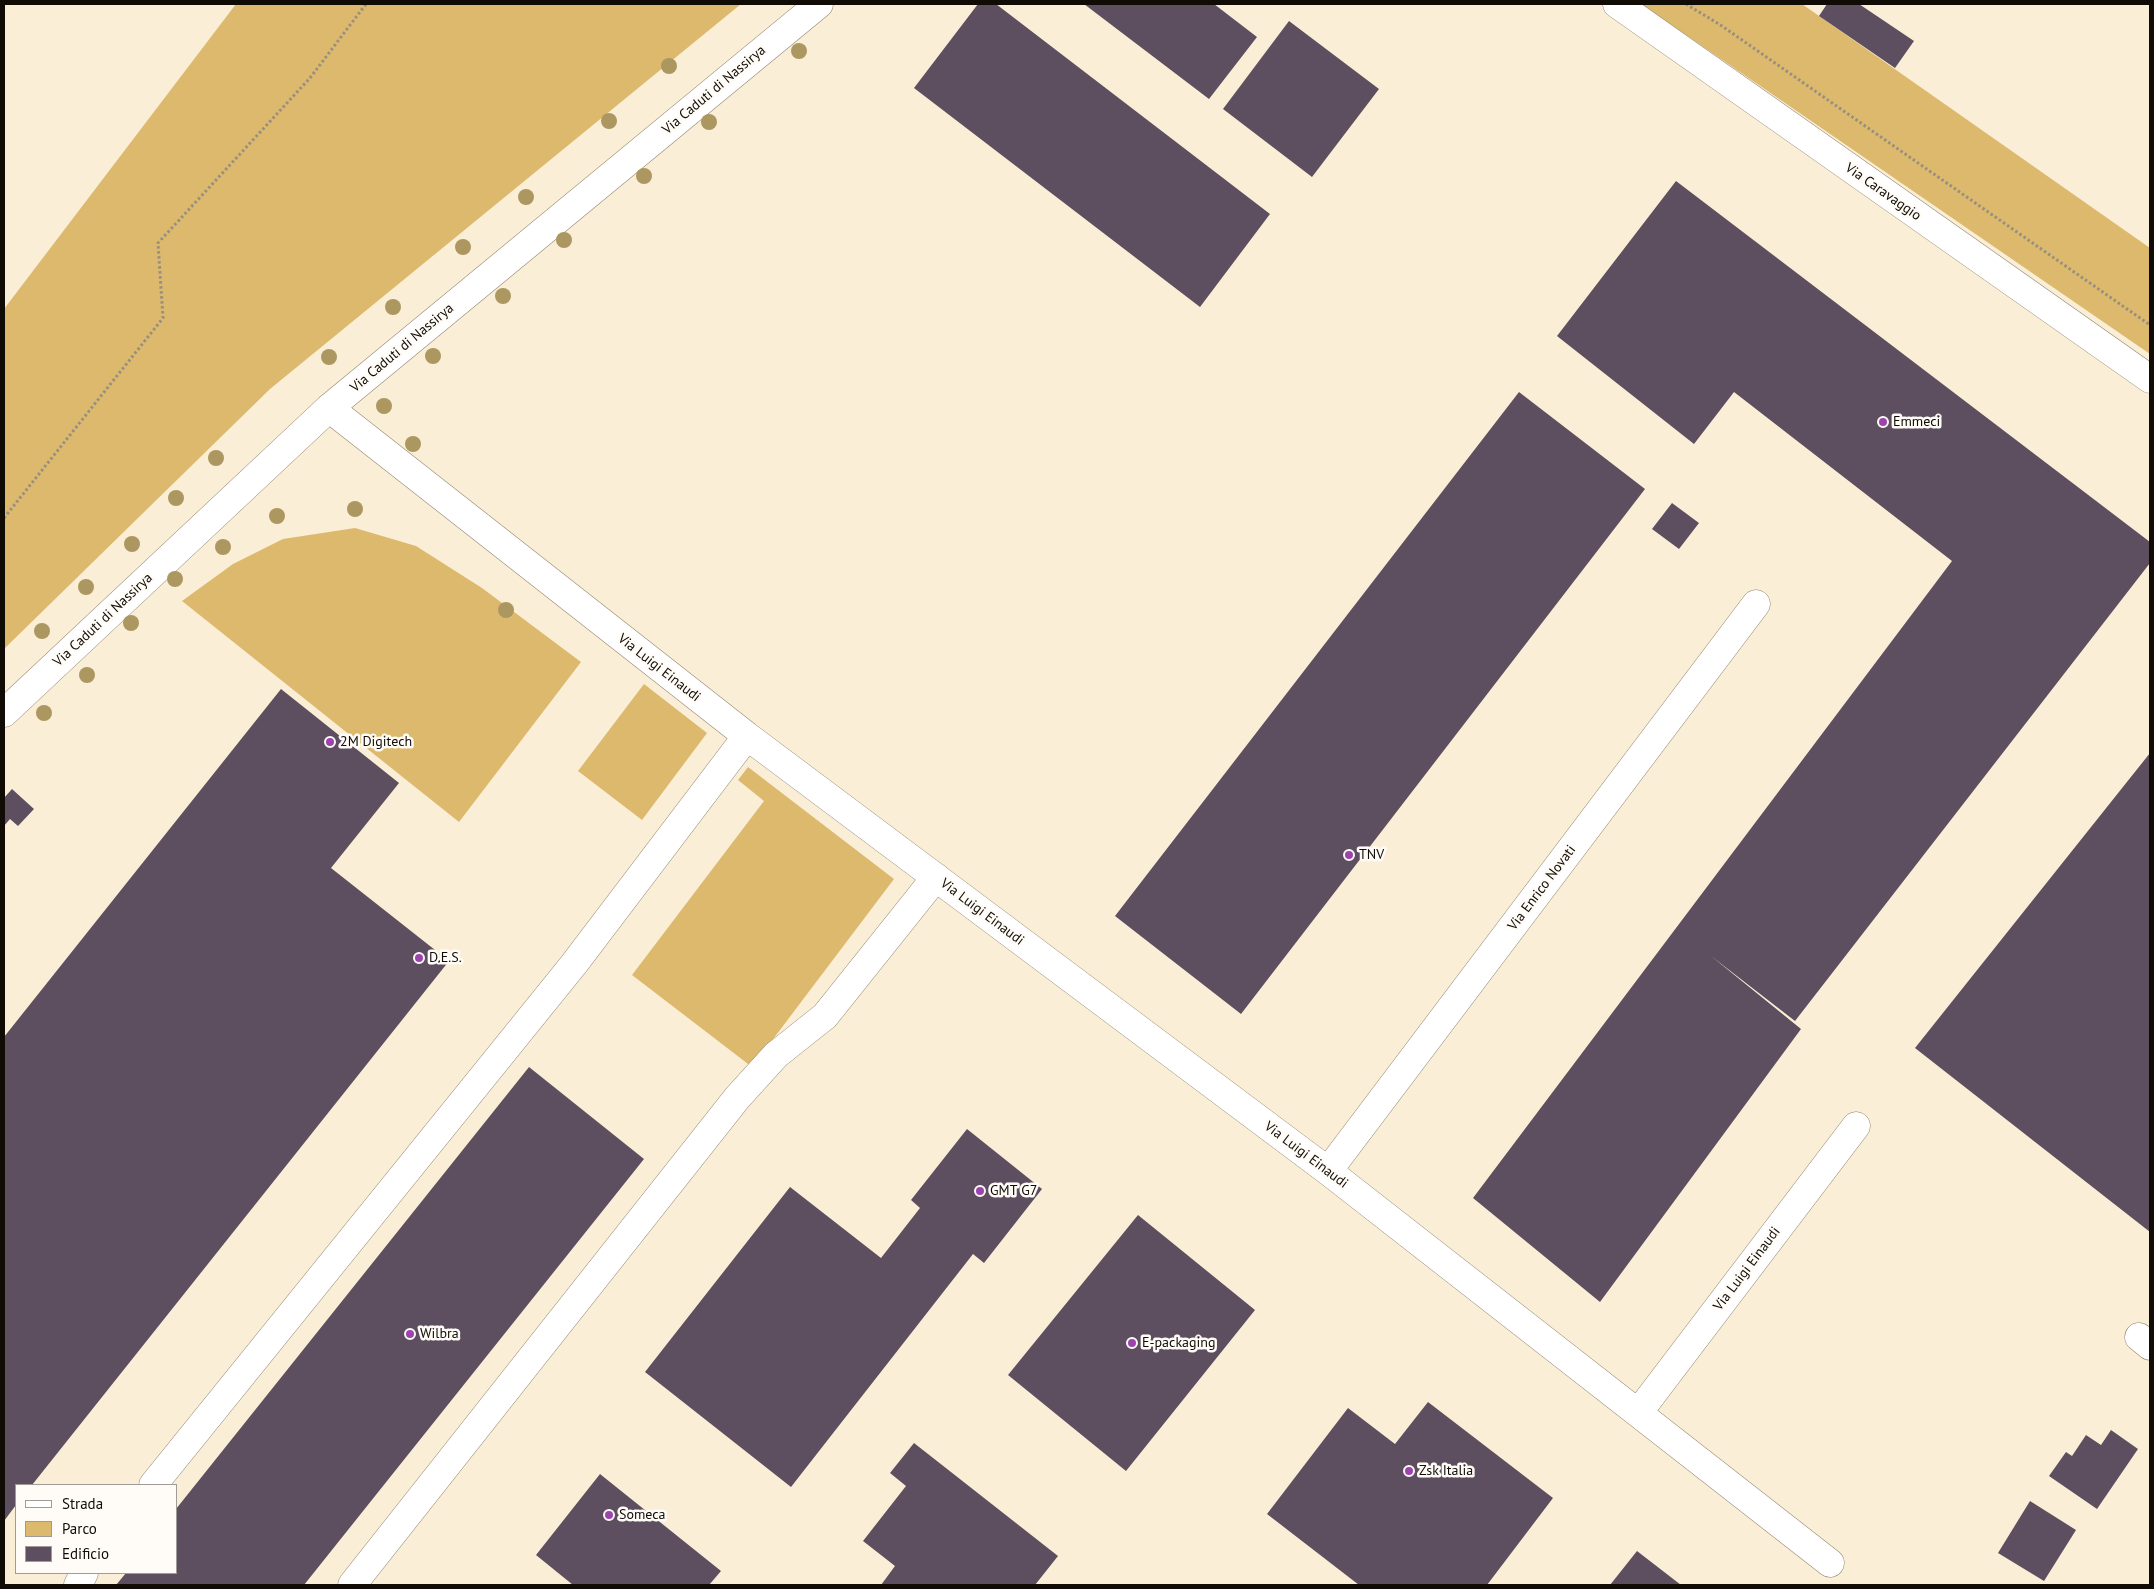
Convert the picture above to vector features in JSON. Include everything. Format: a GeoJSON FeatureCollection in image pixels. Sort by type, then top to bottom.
{"type":"FeatureCollection","features":[{"type":"Feature","properties":{"kind":"street","name":"Via Caduti di Nassirya"},"geometry":{"type":"LineString","coordinates":[[4,713],[329,408],[819,4]]}},
{"type":"Feature","properties":{"kind":"street","name":"Via Caravaggio"},"geometry":{"type":"LineString","coordinates":[[1617,4],[2150,379]]}},
{"type":"Feature","properties":{"kind":"street","name":"Via Luigi Einaudi"},"geometry":{"type":"LineString","coordinates":[[329,408],[747,736],[1328,1171],[1830,1563]]}},
{"type":"Feature","properties":{"kind":"street","name":"Via Enrico Novati"},"geometry":{"type":"LineString","coordinates":[[1328,1171],[1756,604]]}},
{"type":"Feature","properties":{"kind":"street"},"geometry":{"type":"LineString","coordinates":[[154,1484],[574,964],[747,736]]}},
{"type":"Feature","properties":{"kind":"street"},"geometry":{"type":"LineString","coordinates":[[352,1585],[737,1098],[776,1055],[825,1016],[936,878]]}},
{"type":"Feature","properties":{"kind":"street","name":"Via Luigi Einaudi"},"geometry":{"type":"LineString","coordinates":[[1638,1413],[1856,1126]]}},
{"type":"Feature","properties":{"kind":"path"},"geometry":{"type":"LineString","coordinates":[[4,518],[162,318],[158,243],[310,78],[366,4]]}},
{"type":"Feature","properties":{"kind":"path"},"geometry":{"type":"LineString","coordinates":[[1686,4],[1730,32],[2150,326]]}},
{"type":"Feature","properties":{"kind":"green space"},"geometry":{"type":"Polygon","coordinates":[[[236,4],[741,4],[270,389],[4,649],[4,309],[236,4]]]}},
{"type":"Feature","properties":{"kind":"green space"},"geometry":{"type":"Polygon","coordinates":[[[1641,4],[1802,4],[2150,248],[2150,354],[1641,4]]]}},
{"type":"Feature","properties":{"kind":"green space"},"geometry":{"type":"Polygon","coordinates":[[[355,528],[416,546],[482,588],[581,662],[459,822],[182,601],[233,564],[283,539],[355,528]]]}},
{"type":"Feature","properties":{"kind":"green space"},"geometry":{"type":"Polygon","coordinates":[[[644,684],[707,733],[642,820],[578,771],[644,684]]]}},
{"type":"Feature","properties":{"kind":"green space"},"geometry":{"type":"Polygon","coordinates":[[[748,767],[894,879],[752,1067],[632,975],[764,801],[738,780],[748,767]]]}},
{"type":"Feature","properties":{"kind":"building"},"geometry":{"type":"Polygon","coordinates":[[[978,4],[996,4],[1270,214],[1200,307],[914,88],[978,4]]]}},
{"type":"Feature","properties":{"kind":"building"},"geometry":{"type":"Polygon","coordinates":[[[1084,4],[1214,4],[1257,37],[1209,99],[1084,4]]]}},
{"type":"Feature","properties":{"kind":"building"},"geometry":{"type":"Polygon","coordinates":[[[1827,4],[1859,4],[1914,41],[1895,68],[1819,16],[1827,4]]]}},
{"type":"Feature","properties":{"kind":"building"},"geometry":{"type":"Polygon","coordinates":[[[1289,21],[1379,89],[1312,177],[1223,109],[1289,21]]]}},
{"type":"Feature","properties":{"kind":"building"},"geometry":{"type":"Polygon","coordinates":[[[1676,181],[2150,542],[2150,563],[1795,1021],[1711,956],[1801,1029],[1600,1302],[1473,1198],[1952,561],[1734,392],[1694,444],[1557,336],[1676,181]]]}},
{"type":"Feature","properties":{"kind":"building"},"geometry":{"type":"Polygon","coordinates":[[[1519,392],[1645,489],[1241,1014],[1115,916],[1519,392]]]}},
{"type":"Feature","properties":{"kind":"building"},"geometry":{"type":"Polygon","coordinates":[[[1672,503],[1699,523],[1679,549],[1652,529],[1672,503]]]}},
{"type":"Feature","properties":{"kind":"building"},"geometry":{"type":"Polygon","coordinates":[[[281,689],[399,783],[331,868],[449,961],[33,1484],[15,1484],[15,1506],[4,1521],[4,1037],[281,689]]]}},
{"type":"Feature","properties":{"kind":"building"},"geometry":{"type":"Polygon","coordinates":[[[2150,753],[2150,1232],[1915,1048],[2150,753]]]}},
{"type":"Feature","properties":{"kind":"building"},"geometry":{"type":"Polygon","coordinates":[[[12,789],[34,809],[18,826],[10,819],[4,826],[4,798],[12,789]]]}},
{"type":"Feature","properties":{"kind":"building","name":"Wilbra"},"geometry":{"type":"Polygon","coordinates":[[[529,1067],[644,1159],[304,1585],[116,1585],[125,1574],[178,1574],[178,1506],[529,1067]]]}},
{"type":"Feature","properties":{"kind":"building"},"geometry":{"type":"Polygon","coordinates":[[[967,1129],[1042,1189],[984,1263],[973,1254],[791,1487],[645,1372],[790,1187],[881,1258],[920,1208],[911,1200],[967,1129]]]}},
{"type":"Feature","properties":{"kind":"building","name":"E-packaging"},"geometry":{"type":"Polygon","coordinates":[[[1138,1215],[1255,1310],[1126,1471],[1008,1375],[1138,1215]]]}},
{"type":"Feature","properties":{"kind":"building","name":"Zsk Italia"},"geometry":{"type":"Polygon","coordinates":[[[1428,1402],[1553,1498],[1487,1585],[1359,1585],[1267,1514],[1348,1408],[1395,1444],[1428,1402]]]}},
{"type":"Feature","properties":{"kind":"building"},"geometry":{"type":"Polygon","coordinates":[[[2111,1430],[2138,1449],[2097,1509],[2049,1476],[2066,1452],[2072,1456],[2086,1435],[2101,1445],[2111,1430]]]}},
{"type":"Feature","properties":{"kind":"building"},"geometry":{"type":"Polygon","coordinates":[[[914,1443],[1058,1556],[1035,1585],[881,1585],[895,1566],[863,1541],[906,1486],[890,1473],[914,1443]]]}},
{"type":"Feature","properties":{"kind":"building","name":"Someca"},"geometry":{"type":"Polygon","coordinates":[[[600,1474],[721,1571],[709,1585],[573,1585],[536,1555],[600,1474]]]}},
{"type":"Feature","properties":{"kind":"building"},"geometry":{"type":"Polygon","coordinates":[[[2030,1501],[2076,1530],[2044,1581],[1998,1553],[2030,1501]]]}},
{"type":"Feature","properties":{"kind":"building"},"geometry":{"type":"Polygon","coordinates":[[[1637,1551],[1681,1585],[1610,1585],[1637,1551]]]}},
{"type":"Feature","properties":{"kind":"place","name":"Emmeci"},"geometry":{"type":"Point","coordinates":[1883,422]}},
{"type":"Feature","properties":{"kind":"place","name":"2M Digitech"},"geometry":{"type":"Point","coordinates":[330,742]}},
{"type":"Feature","properties":{"kind":"place","name":"TNV"},"geometry":{"type":"Point","coordinates":[1349,855]}},
{"type":"Feature","properties":{"kind":"place","name":"D.E.S."},"geometry":{"type":"Point","coordinates":[419,958]}},
{"type":"Feature","properties":{"kind":"place","name":"GMT G7"},"geometry":{"type":"Point","coordinates":[980,1191]}},
{"type":"Feature","properties":{"kind":"place","name":"Wilbra"},"geometry":{"type":"Point","coordinates":[410,1334]}},
{"type":"Feature","properties":{"kind":"place","name":"E-packaging"},"geometry":{"type":"Point","coordinates":[1132,1343]}},
{"type":"Feature","properties":{"kind":"place","name":"Zsk Italia"},"geometry":{"type":"Point","coordinates":[1409,1471]}},
{"type":"Feature","properties":{"kind":"place","name":"Someca"},"geometry":{"type":"Point","coordinates":[609,1515]}}]}
